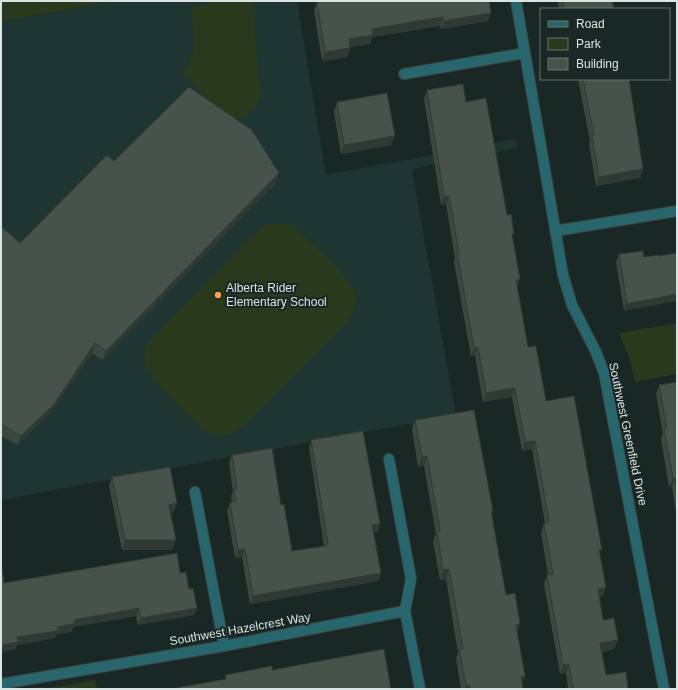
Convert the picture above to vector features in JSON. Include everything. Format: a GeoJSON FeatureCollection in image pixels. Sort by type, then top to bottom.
{"type":"FeatureCollection","features":[{"type":"Feature","properties":{"kind":"street","name":"Southwest Greenfield Drive"},"geometry":{"type":"LineString","coordinates":[[516,1],[563,276],[572,305],[596,352],[604,373],[664,689]]}},
{"type":"Feature","properties":{"kind":"street"},"geometry":{"type":"LineString","coordinates":[[404,74],[525,53]]}},
{"type":"Feature","properties":{"kind":"street"},"geometry":{"type":"LineString","coordinates":[[555,231],[677,211]]}},
{"type":"Feature","properties":{"kind":"street"},"geometry":{"type":"LineString","coordinates":[[389,459],[412,579],[405,611],[420,689]]}},
{"type":"Feature","properties":{"kind":"street"},"geometry":{"type":"LineString","coordinates":[[195,492],[224,646]]}},
{"type":"Feature","properties":{"kind":"street","name":"Southwest Hazelcrest Way"},"geometry":{"type":"LineString","coordinates":[[1,684],[224,646],[405,611]]}},
{"type":"Feature","properties":{"kind":"shaded area","name":"Alberta Rider Elementary School"},"geometry":{"type":"Polygon","coordinates":[[[114,1],[297,1],[326,175],[516,139],[517,148],[420,167],[412,170],[456,415],[1,500],[1,22],[114,1]]]}},
{"type":"Feature","properties":{"kind":"green space"},"geometry":{"type":"Polygon","coordinates":[[[1,1],[114,1],[1,22],[1,1]]]}},
{"type":"Feature","properties":{"kind":"green space"},"geometry":{"type":"Polygon","coordinates":[[[223,1],[252,1],[261,95],[258,102],[245,117],[233,120],[205,103],[208,100],[183,72],[192,56],[194,49],[191,9],[195,6],[223,1]]]}},
{"type":"Feature","properties":{"kind":"green space"},"geometry":{"type":"Polygon","coordinates":[[[275,223],[286,224],[296,228],[338,268],[352,285],[356,299],[355,307],[348,321],[242,427],[230,434],[216,435],[201,427],[192,419],[150,375],[144,360],[145,350],[153,336],[256,232],[265,225],[275,223]]]}},
{"type":"Feature","properties":{"kind":"green space"},"geometry":{"type":"Polygon","coordinates":[[[677,323],[677,374],[635,382],[629,357],[619,333],[677,323]]]}},
{"type":"Feature","properties":{"kind":"green space"},"geometry":{"type":"Polygon","coordinates":[[[95,680],[97,689],[50,689],[50,688],[95,680]]]}},
{"type":"Feature","properties":{"kind":"building"},"geometry":{"type":"Polygon","coordinates":[[[489,1],[491,13],[444,21],[443,17],[372,29],[373,35],[349,39],[350,48],[325,52],[317,2],[489,1]]]}},
{"type":"Feature","properties":{"kind":"building"},"geometry":{"type":"Polygon","coordinates":[[[563,1],[612,1],[614,8],[564,8],[563,1]]]}},
{"type":"Feature","properties":{"kind":"building"},"geometry":{"type":"Polygon","coordinates":[[[583,80],[629,80],[643,169],[599,177],[592,135],[594,135],[583,80]]]}},
{"type":"Feature","properties":{"kind":"building"},"geometry":{"type":"Polygon","coordinates":[[[463,84],[466,102],[486,98],[507,215],[511,214],[514,234],[512,234],[520,279],[516,280],[528,347],[536,346],[546,401],[574,396],[602,550],[599,550],[606,587],[598,589],[603,620],[614,618],[618,640],[600,643],[606,675],[626,672],[628,689],[573,689],[569,664],[563,665],[547,575],[553,574],[544,523],[549,522],[535,441],[525,442],[515,388],[486,393],[478,347],[474,348],[457,253],[459,253],[449,196],[444,196],[427,90],[463,84]]]}},
{"type":"Feature","properties":{"kind":"building"},"geometry":{"type":"Polygon","coordinates":[[[189,87],[252,130],[279,173],[106,351],[95,343],[54,404],[21,436],[1,424],[1,228],[2,227],[20,243],[107,155],[114,161],[189,87]]]}},
{"type":"Feature","properties":{"kind":"building"},"geometry":{"type":"Polygon","coordinates":[[[387,93],[395,136],[344,145],[337,102],[387,93]]]}},
{"type":"Feature","properties":{"kind":"building"},"geometry":{"type":"Polygon","coordinates":[[[643,251],[644,257],[677,253],[677,294],[627,304],[619,254],[643,251]]]}},
{"type":"Feature","properties":{"kind":"building"},"geometry":{"type":"Polygon","coordinates":[[[677,382],[677,489],[675,478],[673,478],[664,429],[667,429],[659,385],[677,382]]]}},
{"type":"Feature","properties":{"kind":"building"},"geometry":{"type":"Polygon","coordinates":[[[474,410],[493,511],[491,511],[506,595],[515,593],[520,624],[516,625],[525,676],[521,677],[523,689],[470,689],[470,685],[466,686],[459,649],[463,649],[449,569],[443,570],[437,532],[440,531],[427,456],[422,457],[415,420],[474,410]]]}},
{"type":"Feature","properties":{"kind":"building"},"geometry":{"type":"Polygon","coordinates":[[[363,431],[380,524],[372,525],[381,573],[253,596],[245,549],[238,550],[230,503],[236,501],[234,489],[237,489],[232,455],[272,448],[281,505],[284,504],[292,551],[325,546],[328,544],[311,440],[363,431]]]}},
{"type":"Feature","properties":{"kind":"building"},"geometry":{"type":"Polygon","coordinates":[[[170,467],[177,503],[169,505],[176,540],[125,540],[112,477],[170,467]]]}},
{"type":"Feature","properties":{"kind":"building"},"geometry":{"type":"Polygon","coordinates":[[[177,553],[180,573],[186,572],[189,589],[193,588],[197,608],[141,618],[139,608],[74,620],[74,624],[57,627],[58,631],[17,637],[18,642],[1,645],[1,563],[4,583],[177,553]]]}},
{"type":"Feature","properties":{"kind":"building"},"geometry":{"type":"Polygon","coordinates":[[[384,649],[391,689],[170,689],[226,679],[225,675],[272,666],[272,670],[384,649]]]}},
{"type":"Feature","properties":{"kind":"place","name":"Alberta Rider Elementary School"},"geometry":{"type":"Point","coordinates":[218,295]}}]}
